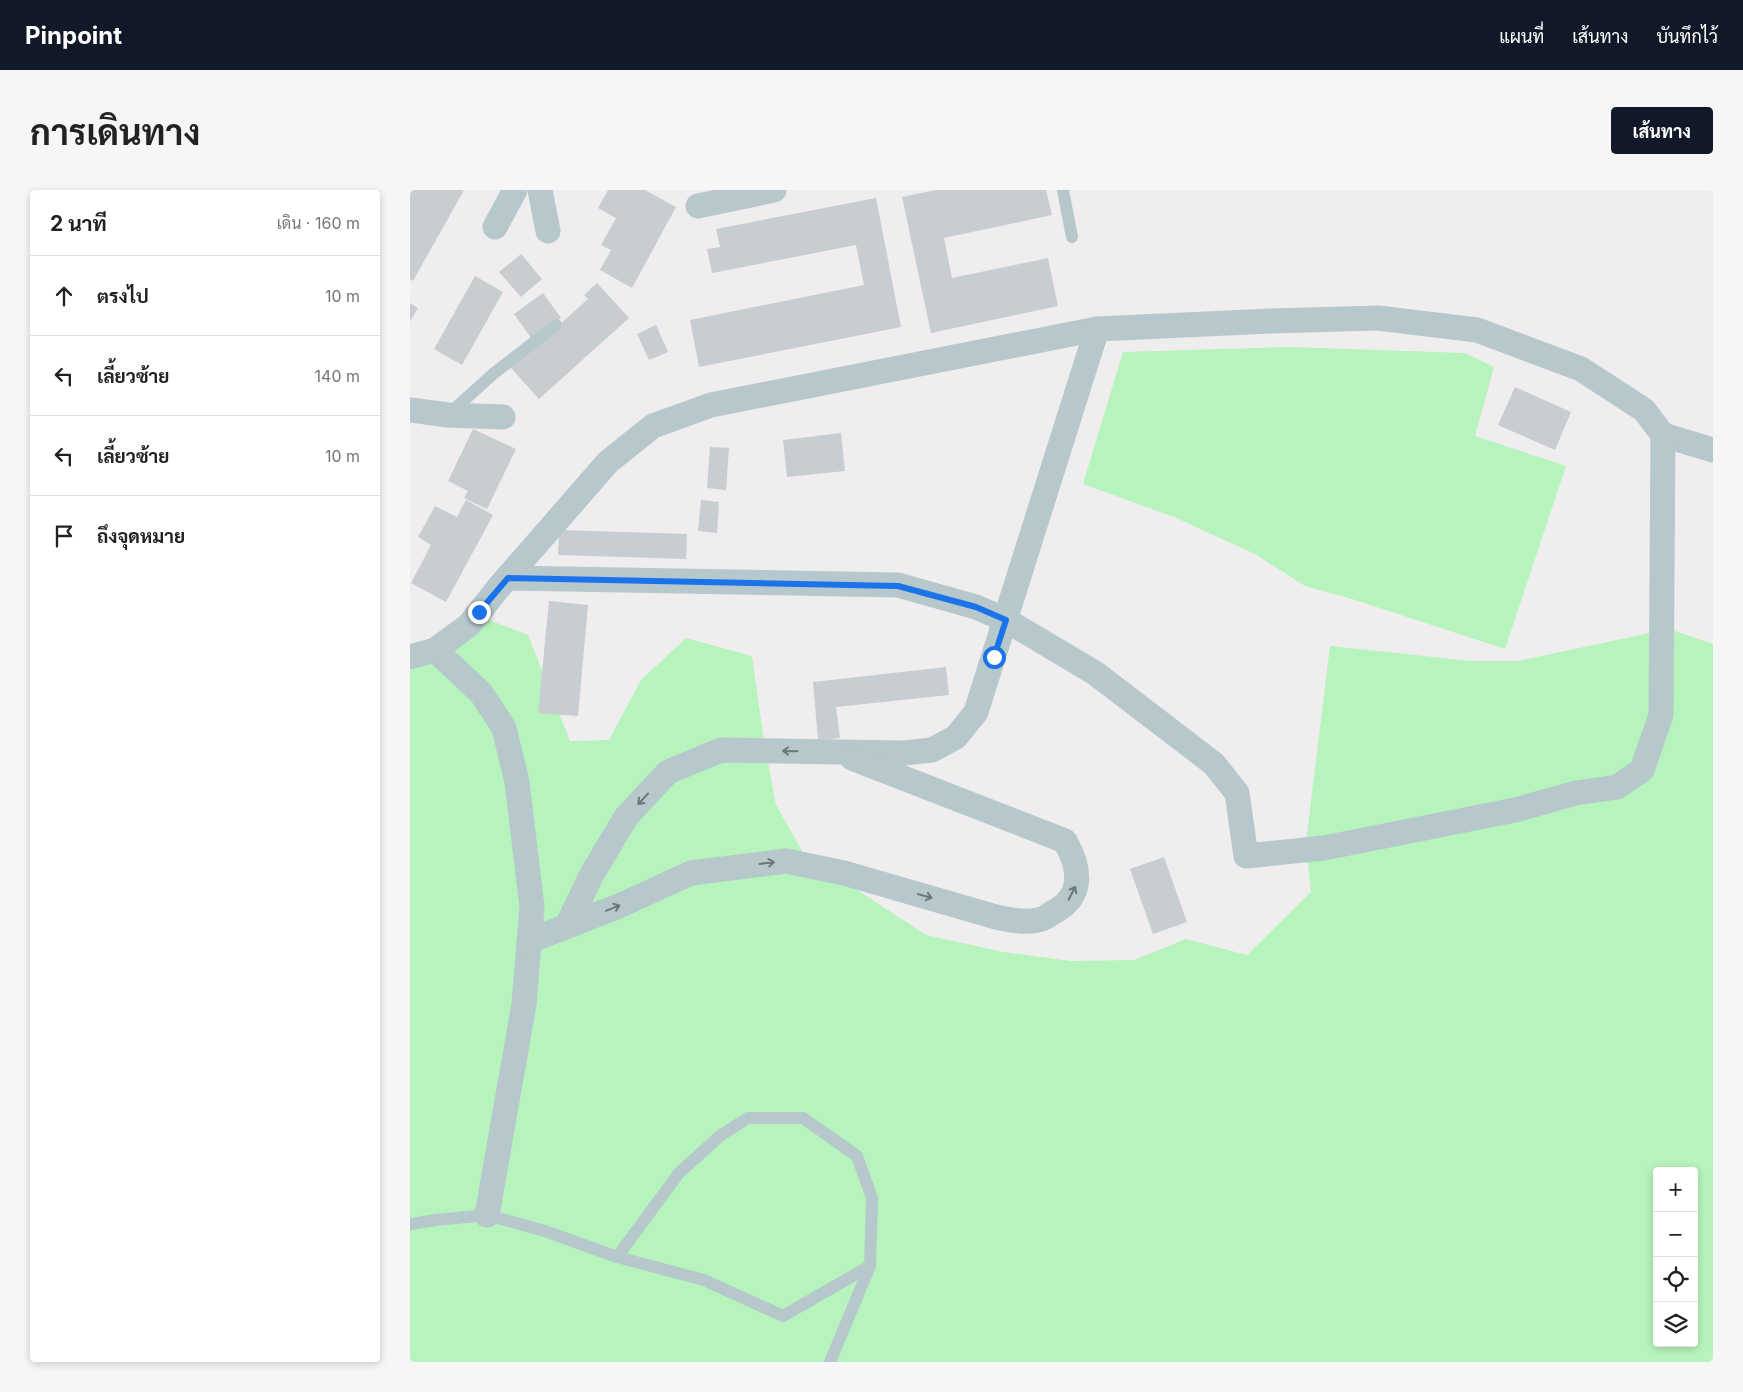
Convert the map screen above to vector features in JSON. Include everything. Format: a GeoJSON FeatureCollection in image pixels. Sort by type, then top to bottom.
{"type":"FeatureCollection","features":[{"type":"Feature","properties":{"kind":"street"},"geometry":{"type":"LineString","coordinates":[[495,227],[515,190]]}},
{"type":"Feature","properties":{"kind":"street"},"geometry":{"type":"LineString","coordinates":[[540,190],[548,231]]}},
{"type":"Feature","properties":{"kind":"street"},"geometry":{"type":"LineString","coordinates":[[698,206],[774,190]]}},
{"type":"Feature","properties":{"kind":"street"},"geometry":{"type":"LineString","coordinates":[[410,657],[435,650],[469,625],[608,462],[653,426],[711,405],[1096,329],[1271,320],[1378,318],[1477,330],[1581,369],[1644,410],[1664,435],[1713,450]]}},
{"type":"Feature","properties":{"kind":"street"},"geometry":{"type":"LineString","coordinates":[[567,926],[592,874],[626,817],[668,772],[721,750],[904,753],[932,750],[956,737],[976,712],[1096,329]]}},
{"type":"Feature","properties":{"kind":"street"},"geometry":{"type":"LineString","coordinates":[[410,410],[448,415],[503,416]]}},
{"type":"Feature","properties":{"kind":"street"},"geometry":{"type":"LineString","coordinates":[[508,578],[898,586],[976,607],[1006,620],[1095,673],[1214,764],[1237,793],[1246,856],[1324,848],[1515,810],[1576,793],[1617,787],[1642,770],[1661,715],[1664,435]]}},
{"type":"Feature","properties":{"kind":"street"},"geometry":{"type":"LineString","coordinates":[[435,650],[481,693],[504,728],[517,782],[532,907],[524,1004],[487,1215]]}},
{"type":"Feature","properties":{"kind":"street"},"geometry":{"type":"LineString","coordinates":[[530,941],[619,906],[691,873],[786,861],[844,873],[1018,922],[1040,920],[1062,908],[1075,891],[1077,874],[1074,856],[1065,842],[838,752]]}},
{"type":"Feature","properties":{"kind":"lane"},"geometry":{"type":"LineString","coordinates":[[1063,190],[1072,237]]}},
{"type":"Feature","properties":{"kind":"lane"},"geometry":{"type":"LineString","coordinates":[[448,415],[493,374],[556,325]]}},
{"type":"Feature","properties":{"kind":"lane"},"geometry":{"type":"LineString","coordinates":[[617,1257],[679,1173],[721,1135],[748,1118],[803,1118],[857,1156],[872,1198],[870,1266],[830,1362]]}},
{"type":"Feature","properties":{"kind":"lane"},"geometry":{"type":"LineString","coordinates":[[410,1224],[487,1215],[545,1231],[617,1257],[704,1280],[783,1316],[870,1266]]}},
{"type":"Feature","properties":{"kind":"green space"},"geometry":{"type":"Polygon","coordinates":[[[1289,347],[1465,353],[1494,367],[1475,436],[1566,466],[1505,649],[1352,599],[1305,586],[1255,554],[1174,517],[1083,484],[1123,352],[1289,347]]]}},
{"type":"Feature","properties":{"kind":"green space"},"geometry":{"type":"Polygon","coordinates":[[[489,620],[528,635],[570,741],[609,740],[641,680],[686,638],[752,656],[764,742],[776,805],[805,856],[926,935],[1003,952],[1071,961],[1134,960],[1186,939],[1247,955],[1311,892],[1306,842],[1330,646],[1471,661],[1518,661],[1669,629],[1713,644],[1713,1362],[410,1362],[410,671],[489,620]]]}},
{"type":"Feature","properties":{"kind":"building"},"geometry":{"type":"Polygon","coordinates":[[[410,190],[464,190],[413,281],[410,279],[410,190]]]}},
{"type":"Feature","properties":{"kind":"building"},"geometry":{"type":"Polygon","coordinates":[[[608,190],[645,190],[676,207],[632,288],[600,270],[611,250],[601,245],[616,218],[598,208],[608,190]]]}},
{"type":"Feature","properties":{"kind":"building"},"geometry":{"type":"Polygon","coordinates":[[[936,190],[1046,190],[1052,215],[944,238],[952,278],[1048,258],[1058,306],[931,333],[902,197],[936,190]]]}},
{"type":"Feature","properties":{"kind":"building"},"geometry":{"type":"Polygon","coordinates":[[[876,198],[901,327],[699,367],[690,320],[864,285],[856,245],[712,273],[707,249],[720,247],[716,229],[876,198]]]}},
{"type":"Feature","properties":{"kind":"building"},"geometry":{"type":"Polygon","coordinates":[[[521,254],[542,279],[521,297],[499,272],[521,254]]]}},
{"type":"Feature","properties":{"kind":"building"},"geometry":{"type":"Polygon","coordinates":[[[475,276],[503,292],[462,365],[434,349],[475,276]]]}},
{"type":"Feature","properties":{"kind":"building"},"geometry":{"type":"Polygon","coordinates":[[[597,283],[629,318],[539,399],[511,368],[588,299],[584,295],[597,283]]]}},
{"type":"Feature","properties":{"kind":"building"},"geometry":{"type":"Polygon","coordinates":[[[543,293],[561,318],[532,339],[514,314],[543,293]]]}},
{"type":"Feature","properties":{"kind":"building"},"geometry":{"type":"Polygon","coordinates":[[[410,303],[418,308],[410,321],[410,303]]]}},
{"type":"Feature","properties":{"kind":"building"},"geometry":{"type":"Polygon","coordinates":[[[656,325],[668,352],[649,360],[637,334],[656,325]]]}},
{"type":"Feature","properties":{"kind":"building"},"geometry":{"type":"Polygon","coordinates":[[[1515,387],[1571,412],[1555,450],[1498,425],[1515,387]]]}},
{"type":"Feature","properties":{"kind":"building"},"geometry":{"type":"Polygon","coordinates":[[[473,429],[516,449],[487,509],[464,498],[468,491],[448,481],[473,429]]]}},
{"type":"Feature","properties":{"kind":"building"},"geometry":{"type":"Polygon","coordinates":[[[841,433],[845,471],[787,477],[783,440],[841,433]]]}},
{"type":"Feature","properties":{"kind":"building"},"geometry":{"type":"Polygon","coordinates":[[[710,447],[729,448],[726,490],[707,488],[710,447]]]}},
{"type":"Feature","properties":{"kind":"building"},"geometry":{"type":"Polygon","coordinates":[[[466,500],[493,515],[446,602],[411,583],[431,545],[418,537],[435,506],[457,517],[466,500]]]}},
{"type":"Feature","properties":{"kind":"building"},"geometry":{"type":"Polygon","coordinates":[[[701,500],[719,502],[717,533],[698,531],[701,500]]]}},
{"type":"Feature","properties":{"kind":"building"},"geometry":{"type":"Polygon","coordinates":[[[559,530],[687,534],[686,559],[558,555],[559,530]]]}},
{"type":"Feature","properties":{"kind":"building"},"geometry":{"type":"Polygon","coordinates":[[[549,601],[588,605],[578,716],[538,713],[549,601]]]}},
{"type":"Feature","properties":{"kind":"building"},"geometry":{"type":"Polygon","coordinates":[[[946,667],[949,695],[836,707],[840,738],[818,740],[813,682],[946,667]]]}},
{"type":"Feature","properties":{"kind":"building"},"geometry":{"type":"Polygon","coordinates":[[[1164,857],[1187,922],[1153,934],[1130,869],[1164,857]]]}},
{"type":"Feature","properties":{"kind":"route"},"geometry":{"type":"LineString","coordinates":[[479,612],[508,578],[898,586],[976,607],[1006,620],[994,657]]}}]}
